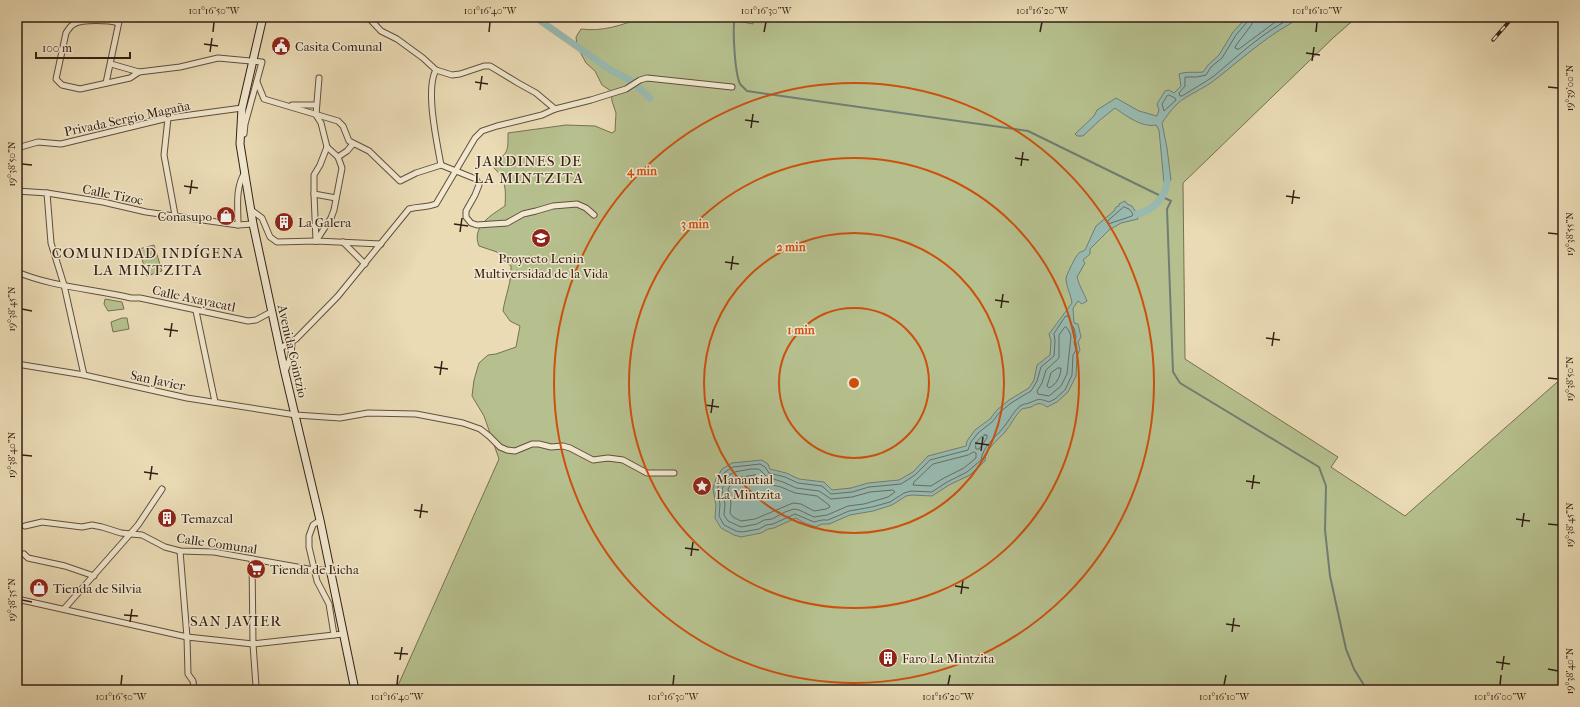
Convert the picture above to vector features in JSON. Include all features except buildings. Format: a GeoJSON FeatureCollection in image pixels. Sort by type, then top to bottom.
{"type":"FeatureCollection","features":[{"type":"Feature","properties":{"kind":"main road","name":"Avenida Cointzio"},"geometry":{"type":"LineString","coordinates":[[263,17],[242,108],[240,144],[250,209],[271,312],[320,520],[355,690]]}},
{"type":"Feature","properties":{"kind":"street"},"geometry":{"type":"LineString","coordinates":[[106,83],[120,17]]}},
{"type":"Feature","properties":{"kind":"street"},"geometry":{"type":"LineString","coordinates":[[368,17],[381,31],[397,39],[423,58],[436,70],[452,74],[460,74],[484,66],[490,66],[536,93],[555,109]]}},
{"type":"Feature","properties":{"kind":"street"},"geometry":{"type":"LineString","coordinates":[[118,23],[111,21],[76,23],[70,27],[66,33],[56,79],[62,85],[80,89],[130,78],[139,72]]}},
{"type":"Feature","properties":{"kind":"street"},"geometry":{"type":"LineString","coordinates":[[111,64],[139,72],[180,67],[218,58],[262,62],[240,144]]}},
{"type":"Feature","properties":{"kind":"street"},"geometry":{"type":"LineString","coordinates":[[436,70],[432,77],[432,103],[441,165]]}},
{"type":"Feature","properties":{"kind":"street"},"geometry":{"type":"LineString","coordinates":[[316,241],[314,175],[320,165],[326,147],[321,123],[316,115],[319,78]]}},
{"type":"Feature","properties":{"kind":"street"},"geometry":{"type":"LineString","coordinates":[[279,349],[292,343],[338,296],[410,209],[425,208],[436,204],[457,171],[475,138],[482,131],[542,115],[555,109],[626,89],[634,83],[647,78],[732,87]]}},
{"type":"Feature","properties":{"kind":"street"},"geometry":{"type":"LineString","coordinates":[[257,82],[264,99],[338,121],[343,126],[349,141],[369,151],[400,181],[416,173],[441,165],[476,179],[479,184],[466,211],[466,217],[470,223],[477,225],[507,223],[522,214],[553,206],[577,204],[586,208],[594,215]]}},
{"type":"Feature","properties":{"kind":"street"},"geometry":{"type":"LineString","coordinates":[[287,105],[316,105]]}},
{"type":"Feature","properties":{"kind":"street","name":"Privada Sergio Magaña"},"geometry":{"type":"LineString","coordinates":[[17,148],[38,142],[61,144],[168,118],[242,108]]}},
{"type":"Feature","properties":{"kind":"street"},"geometry":{"type":"LineString","coordinates":[[168,118],[164,155],[175,215]]}},
{"type":"Feature","properties":{"kind":"street"},"geometry":{"type":"LineString","coordinates":[[338,157],[347,151],[353,144]]}},
{"type":"Feature","properties":{"kind":"street"},"geometry":{"type":"LineString","coordinates":[[316,241],[331,218],[334,210],[342,168],[338,157],[326,147]]}},
{"type":"Feature","properties":{"kind":"street"},"geometry":{"type":"LineString","coordinates":[[238,224],[239,181],[245,172]]}},
{"type":"Feature","properties":{"kind":"street","name":"Calle Tizoc"},"geometry":{"type":"LineString","coordinates":[[17,190],[103,202],[146,212],[238,224],[253,224]]}},
{"type":"Feature","properties":{"kind":"street"},"geometry":{"type":"LineString","coordinates":[[46,194],[51,244],[64,285],[84,375]]}},
{"type":"Feature","properties":{"kind":"street"},"geometry":{"type":"LineString","coordinates":[[314,194],[336,198]]}},
{"type":"Feature","properties":{"kind":"street"},"geometry":{"type":"LineString","coordinates":[[250,209],[262,218],[270,237],[277,242],[316,241],[381,244]]}},
{"type":"Feature","properties":{"kind":"street"},"geometry":{"type":"LineString","coordinates":[[343,242],[365,264]]}},
{"type":"Feature","properties":{"kind":"street","name":"Calle Axayacatl"},"geometry":{"type":"LineString","coordinates":[[17,272],[32,278],[75,288],[131,298],[140,298],[248,321],[256,320],[271,312]]}},
{"type":"Feature","properties":{"kind":"street"},"geometry":{"type":"LineString","coordinates":[[196,311],[215,402]]}},
{"type":"Feature","properties":{"kind":"street"},"geometry":{"type":"LineString","coordinates":[[285,373],[291,355],[292,343]]}},
{"type":"Feature","properties":{"kind":"street","name":"San Javier"},"geometry":{"type":"LineString","coordinates":[[17,364],[84,375],[187,398],[296,414],[340,418],[368,413],[416,414],[464,423],[480,429],[500,447],[507,450],[515,451],[532,444],[551,447],[563,446],[593,460],[608,458],[623,460],[647,472],[674,473]]}},
{"type":"Feature","properties":{"kind":"street"},"geometry":{"type":"LineString","coordinates":[[64,609],[130,534],[162,490]]}},
{"type":"Feature","properties":{"kind":"street"},"geometry":{"type":"LineString","coordinates":[[320,520],[313,525],[309,536],[309,547],[317,581],[329,604],[334,635]]}},
{"type":"Feature","properties":{"kind":"street","name":"Calle Comunal"},"geometry":{"type":"LineString","coordinates":[[25,526],[42,522],[82,527],[92,526],[142,535],[165,547],[180,551],[214,552],[314,570],[330,570]]}},
{"type":"Feature","properties":{"kind":"street"},"geometry":{"type":"LineString","coordinates":[[180,551],[187,637],[188,674],[193,681],[193,690]]}},
{"type":"Feature","properties":{"kind":"street"},"geometry":{"type":"LineString","coordinates":[[24,554],[28,558],[65,566],[94,576]]}},
{"type":"Feature","properties":{"kind":"street"},"geometry":{"type":"LineString","coordinates":[[252,559],[253,644],[256,686]]}},
{"type":"Feature","properties":{"kind":"street"},"geometry":{"type":"LineString","coordinates":[[17,600],[64,609],[187,637],[253,644],[343,634]]}},
{"type":"Feature","properties":{"kind":"green space"},"geometry":{"type":"Polygon","coordinates":[[[643,17],[717,17],[753,24],[753,17],[1357,17],[1333,38],[1183,183],[1185,359],[1338,457],[1331,467],[1405,516],[1563,377],[1563,690],[396,690],[499,459],[484,416],[472,396],[474,380],[479,363],[488,355],[496,354],[516,347],[520,326],[510,321],[503,311],[511,266],[502,259],[497,252],[479,246],[477,239],[480,227],[484,222],[505,206],[503,180],[493,167],[494,162],[503,156],[507,150],[508,133],[566,125],[595,126],[612,133],[615,131],[616,113],[612,101],[611,91],[602,85],[595,71],[586,63],[577,46],[576,37],[581,29],[605,29],[628,23],[643,17]]]}},
{"type":"Feature","properties":{"kind":"green space"},"geometry":{"type":"Polygon","coordinates":[[[154,245],[162,271],[147,276],[139,249],[154,245]]]}},
{"type":"Feature","properties":{"kind":"green space"},"geometry":{"type":"Polygon","coordinates":[[[105,299],[122,302],[124,309],[108,311],[104,304],[105,299]]]}},
{"type":"Feature","properties":{"kind":"green space"},"geometry":{"type":"Polygon","coordinates":[[[122,318],[127,318],[129,329],[113,332],[111,322],[122,318]]]}},
{"type":"Feature","properties":{"kind":"water"},"geometry":{"type":"Polygon","coordinates":[[[1247,17],[1303,17],[1269,37],[1211,83],[1181,100],[1171,111],[1162,123],[1171,180],[1164,183],[1159,130],[1156,125],[1146,125],[1140,123],[1129,118],[1115,108],[1083,136],[1077,136],[1075,134],[1094,116],[1097,110],[1116,98],[1139,111],[1157,116],[1159,110],[1157,104],[1165,91],[1169,90],[1174,93],[1181,86],[1179,74],[1188,72],[1203,72],[1219,55],[1233,32],[1247,17]]]}},
{"type":"Feature","properties":{"kind":"water","name":"Manantial La Mintzita"},"geometry":{"type":"Polygon","coordinates":[[[1125,201],[1127,204],[1132,206],[1138,219],[1121,223],[1109,230],[1090,249],[1090,254],[1083,260],[1085,263],[1077,277],[1087,301],[1082,304],[1078,301],[1073,308],[1074,323],[1078,324],[1081,337],[1078,342],[1080,350],[1077,356],[1076,376],[1068,392],[1057,402],[1047,407],[1043,404],[1039,404],[1022,409],[1005,432],[989,449],[985,461],[970,475],[949,485],[932,496],[906,496],[892,505],[873,511],[850,515],[829,524],[822,524],[816,527],[804,523],[796,518],[761,533],[741,537],[721,528],[715,518],[716,505],[713,489],[716,479],[722,469],[732,463],[762,460],[768,464],[770,469],[786,473],[799,479],[824,482],[832,490],[851,488],[868,483],[899,480],[913,472],[928,456],[966,446],[967,441],[975,430],[990,419],[997,410],[1009,400],[1029,388],[1034,380],[1037,365],[1050,355],[1051,341],[1049,334],[1072,303],[1066,278],[1072,265],[1078,254],[1085,250],[1096,226],[1114,211],[1119,204],[1125,201]]]}},
{"type":"Feature","properties":{"kind":"waterway"},"geometry":{"type":"LineString","coordinates":[[535,17],[612,71],[630,80],[650,98]]}},
{"type":"Feature","properties":{"kind":"waterway"},"geometry":{"type":"LineString","coordinates":[[735,17],[735,61],[740,84],[747,91],[1028,131],[1171,201],[1167,209],[1173,372],[1180,383],[1319,467],[1326,486],[1325,530],[1330,576],[1346,649],[1354,669],[1367,690]]}},
{"type":"Feature","properties":{"kind":"waterway"},"geometry":{"type":"LineString","coordinates":[[1137,214],[1149,210],[1158,202],[1164,193],[1167,182]]}},
{"type":"Feature","properties":{"kind":"railway"},"geometry":{"type":"LineString","coordinates":[[1493,40],[1513,17]]}},
{"type":"Feature","properties":{"kind":"place","name":"Casita Comunal"},"geometry":{"type":"Point","coordinates":[281,46]}},
{"type":"Feature","properties":{"kind":"place","name":"Conasupo"},"geometry":{"type":"Point","coordinates":[226,216]}},
{"type":"Feature","properties":{"kind":"place","name":"La Galera"},"geometry":{"type":"Point","coordinates":[284,222]}},
{"type":"Feature","properties":{"kind":"place","name":"Proyecto Lenin Multiversidad de la Vida"},"geometry":{"type":"Point","coordinates":[541,238]}},
{"type":"Feature","properties":{"kind":"place","name":"Manantial La Mintzita"},"geometry":{"type":"Point","coordinates":[702,486]}},
{"type":"Feature","properties":{"kind":"place","name":"Temazcal"},"geometry":{"type":"Point","coordinates":[167,518]}},
{"type":"Feature","properties":{"kind":"place","name":"Tienda de Licha"},"geometry":{"type":"Point","coordinates":[256,569]}},
{"type":"Feature","properties":{"kind":"place","name":"Tienda de Silvia"},"geometry":{"type":"Point","coordinates":[39,588]}},
{"type":"Feature","properties":{"kind":"place","name":"Faro La Mintzita"},"geometry":{"type":"Point","coordinates":[888,658]}},
{"type":"Feature","properties":{"kind":"district","name":"JARDINES DE LA MINTZITA"},"geometry":{"type":"Point","coordinates":[529,170]}},
{"type":"Feature","properties":{"kind":"district","name":"COMUNIDAD INDÍGENA LA MINTZITA"},"geometry":{"type":"Point","coordinates":[148,262]}},
{"type":"Feature","properties":{"kind":"district","name":"SAN JAVIER"},"geometry":{"type":"Point","coordinates":[236,621]}}]}
